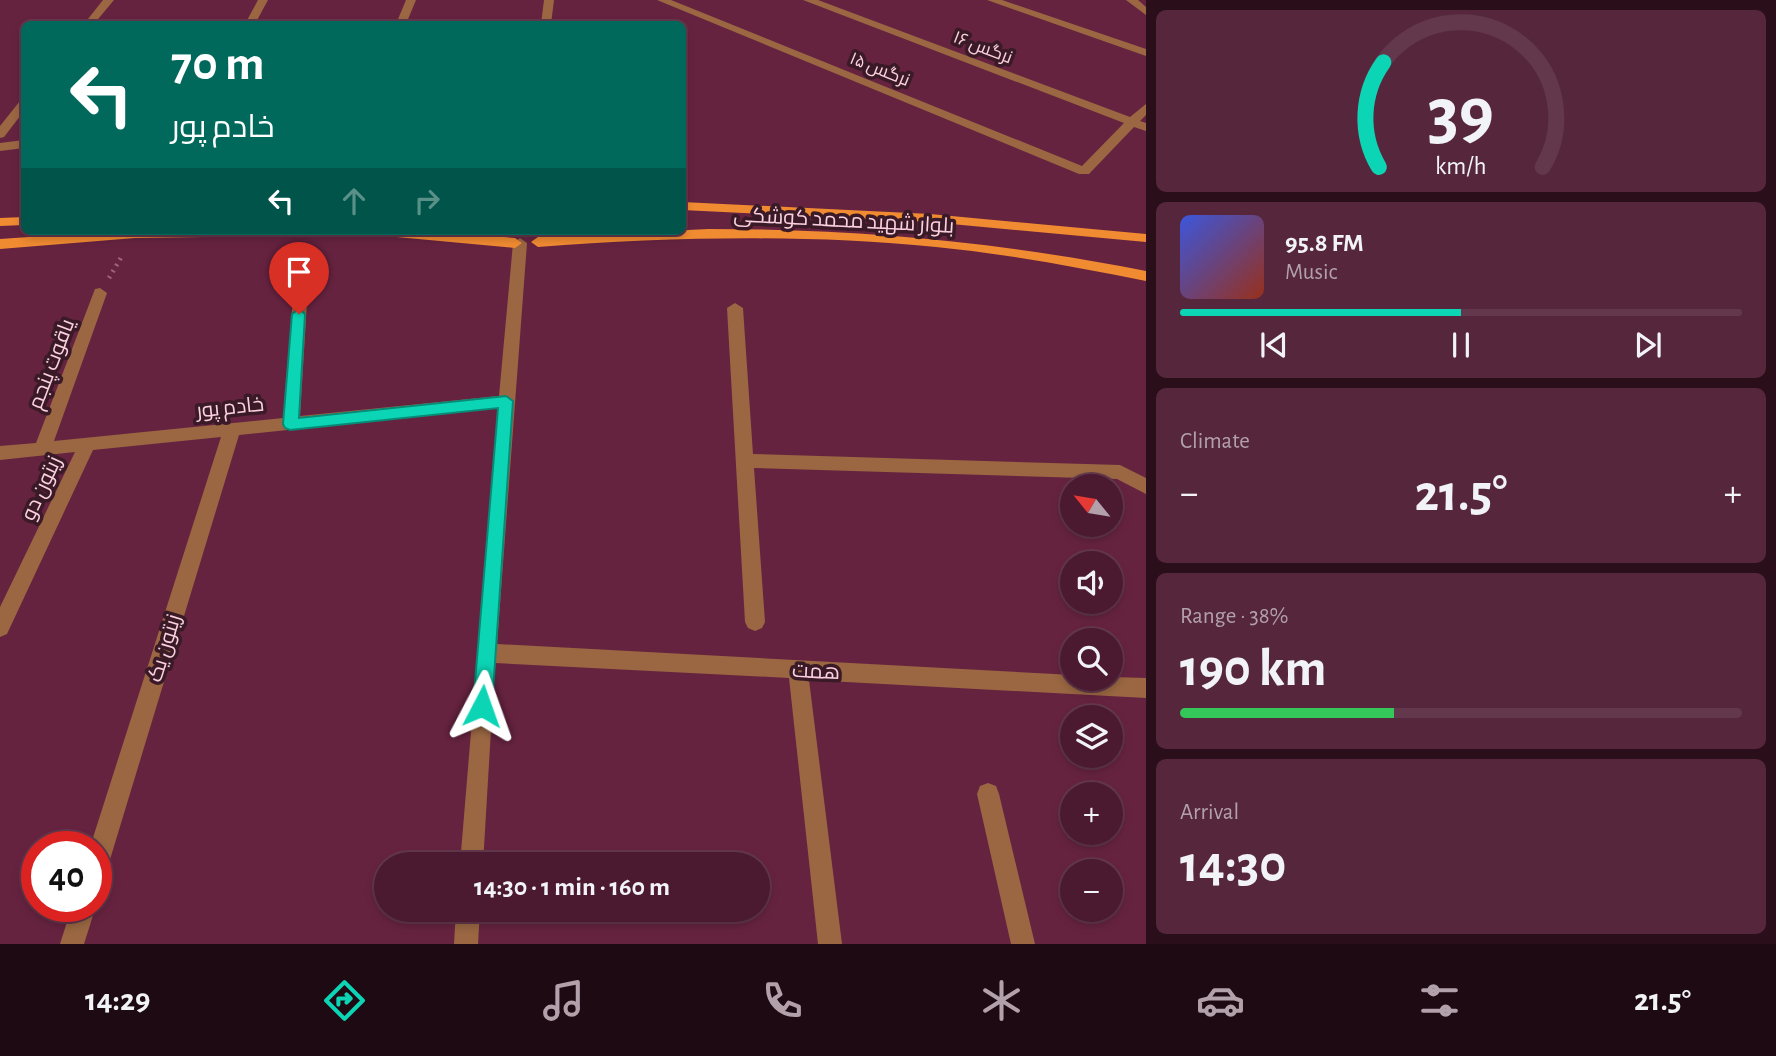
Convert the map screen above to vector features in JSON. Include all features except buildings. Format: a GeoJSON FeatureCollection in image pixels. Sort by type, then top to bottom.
{"type":"FeatureCollection","features":[{"type":"Feature","properties":{"kind":"main road","name":"بلوار شهید محمد کوشکی"},"geometry":{"type":"LineString","coordinates":[[686,206],[930,218],[1146,238]]}},
{"type":"Feature","properties":{"kind":"main road"},"geometry":{"type":"LineString","coordinates":[[0,222],[21,220]]}},
{"type":"Feature","properties":{"kind":"main road"},"geometry":{"type":"LineString","coordinates":[[0,244],[122,235]]}},
{"type":"Feature","properties":{"kind":"main road","name":"بلوار شهید محمد کوشکی"},"geometry":{"type":"LineString","coordinates":[[425,235],[524,243],[630,235],[833,236],[993,249],[1146,276]]}},
{"type":"Feature","properties":{"kind":"main road"},"geometry":{"type":"LineString","coordinates":[[497,235],[504,240],[524,243],[547,235]]}},
{"type":"Feature","properties":{"kind":"street"},"geometry":{"type":"LineString","coordinates":[[92,21],[109,0]]}},
{"type":"Feature","properties":{"kind":"street"},"geometry":{"type":"LineString","coordinates":[[252,21],[263,0],[257,0]]}},
{"type":"Feature","properties":{"kind":"street"},"geometry":{"type":"LineString","coordinates":[[402,21],[411,0]]}},
{"type":"Feature","properties":{"kind":"street"},"geometry":{"type":"LineString","coordinates":[[546,21],[548,0]]}},
{"type":"Feature","properties":{"kind":"street","name":"نرگس ۱۵"},"geometry":{"type":"LineString","coordinates":[[662,0],[1084,171],[1133,122]]}},
{"type":"Feature","properties":{"kind":"street","name":"نرگس ۱۶"},"geometry":{"type":"LineString","coordinates":[[808,0],[1146,127]]}},
{"type":"Feature","properties":{"kind":"street"},"geometry":{"type":"LineString","coordinates":[[1132,0],[1146,12]]}},
{"type":"Feature","properties":{"kind":"street"},"geometry":{"type":"LineString","coordinates":[[994,1],[1146,53]]}},
{"type":"Feature","properties":{"kind":"street"},"geometry":{"type":"LineString","coordinates":[[0,134],[21,108]]}},
{"type":"Feature","properties":{"kind":"street"},"geometry":{"type":"LineString","coordinates":[[1133,122],[1146,108]]}},
{"type":"Feature","properties":{"kind":"street"},"geometry":{"type":"LineString","coordinates":[[0,147],[21,144]]}},
{"type":"Feature","properties":{"kind":"street"},"geometry":{"type":"LineString","coordinates":[[472,852],[506,401],[524,243]]}},
{"type":"Feature","properties":{"kind":"street"},"geometry":{"type":"LineString","coordinates":[[290,424],[301,286]]}},
{"type":"Feature","properties":{"kind":"street","name":"یاقوت پنجم"},"geometry":{"type":"LineString","coordinates":[[42,449],[100,293]]}},
{"type":"Feature","properties":{"kind":"street"},"geometry":{"type":"LineString","coordinates":[[735,308],[755,622]]}},
{"type":"Feature","properties":{"kind":"street","name":"خادم پور"},"geometry":{"type":"LineString","coordinates":[[0,453],[506,401]]}},
{"type":"Feature","properties":{"kind":"street","name":"زیتون یک"},"geometry":{"type":"LineString","coordinates":[[107,831],[232,430]]}},
{"type":"Feature","properties":{"kind":"street","name":"زیتون دو"},"geometry":{"type":"LineString","coordinates":[[0,628],[87,444]]}},
{"type":"Feature","properties":{"kind":"street"},"geometry":{"type":"LineString","coordinates":[[744,461],[1120,472],[1146,487]]}},
{"type":"Feature","properties":{"kind":"street","name":"همت"},"geometry":{"type":"LineString","coordinates":[[486,653],[1146,688]]}},
{"type":"Feature","properties":{"kind":"street"},"geometry":{"type":"LineString","coordinates":[[798,670],[830,944]]}},
{"type":"Feature","properties":{"kind":"street"},"geometry":{"type":"LineString","coordinates":[[988,794],[1023,944]]}},
{"type":"Feature","properties":{"kind":"street"},"geometry":{"type":"LineString","coordinates":[[72,944],[79,922]]}},
{"type":"Feature","properties":{"kind":"street"},"geometry":{"type":"LineString","coordinates":[[466,944],[467,922]]}},
{"type":"Feature","properties":{"kind":"path"},"geometry":{"type":"LineString","coordinates":[[100,293],[134,235]]}},
{"type":"Feature","properties":{"kind":"route"},"geometry":{"type":"LineString","coordinates":[[299,314],[290,424],[506,401],[482,706]]}}]}
